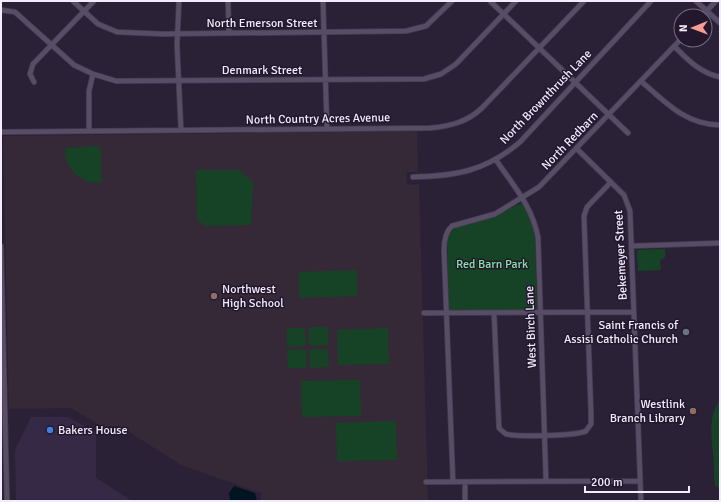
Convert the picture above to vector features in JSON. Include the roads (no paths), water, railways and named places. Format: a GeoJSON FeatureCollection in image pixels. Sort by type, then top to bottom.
{"type":"FeatureCollection","features":[{"type":"Feature","properties":{"kind":"street","name":"North Emerson Street"},"geometry":{"type":"LineString","coordinates":[[73,1],[98,24],[117,32],[177,34],[406,31],[420,28],[432,20],[452,1]]}},
{"type":"Feature","properties":{"kind":"street"},"geometry":{"type":"LineString","coordinates":[[34,82],[30,74],[31,67],[94,1]]}},
{"type":"Feature","properties":{"kind":"street"},"geometry":{"type":"LineString","coordinates":[[179,1],[177,34],[181,130]]}},
{"type":"Feature","properties":{"kind":"street"},"geometry":{"type":"LineString","coordinates":[[228,1],[228,33]]}},
{"type":"Feature","properties":{"kind":"street"},"geometry":{"type":"LineString","coordinates":[[323,1],[327,129]]}},
{"type":"Feature","properties":{"kind":"street"},"geometry":{"type":"LineString","coordinates":[[490,1],[628,133]]}},
{"type":"Feature","properties":{"kind":"street","name":"Denmark Street"},"geometry":{"type":"LineString","coordinates":[[1,10],[15,12],[74,65],[93,74],[123,82],[424,79],[441,74],[456,64],[516,1]]}},
{"type":"Feature","properties":{"kind":"street","name":"North Country Acres Avenue"},"geometry":{"type":"LineString","coordinates":[[1,132],[430,128],[460,123],[474,115],[482,108],[584,1]]}},
{"type":"Feature","properties":{"kind":"street","name":"North Brownthrush Lane"},"geometry":{"type":"LineString","coordinates":[[413,177],[437,177],[464,173],[487,165],[496,160],[520,142],[574,82],[651,1]]}},
{"type":"Feature","properties":{"kind":"street"},"geometry":{"type":"LineString","coordinates":[[696,1],[704,8]]}},
{"type":"Feature","properties":{"kind":"street","name":"North Redbarn"},"geometry":{"type":"LineString","coordinates":[[447,313],[444,240],[448,230],[452,226],[495,214],[539,187],[673,47]]}},
{"type":"Feature","properties":{"kind":"street"},"geometry":{"type":"LineString","coordinates":[[676,48],[702,72],[720,77]]}},
{"type":"Feature","properties":{"kind":"street"},"geometry":{"type":"LineString","coordinates":[[89,131],[89,91],[93,74]]}},
{"type":"Feature","properties":{"kind":"street"},"geometry":{"type":"LineString","coordinates":[[641,81],[677,113],[703,123],[720,125]]}},
{"type":"Feature","properties":{"kind":"street","name":"Bekemeyer Street"},"geometry":{"type":"LineString","coordinates":[[577,149],[624,195],[629,206],[632,246],[641,501]]}},
{"type":"Feature","properties":{"kind":"street","name":"West Birch Lane"},"geometry":{"type":"LineString","coordinates":[[496,160],[522,198],[534,219],[538,237],[546,481]]}},
{"type":"Feature","properties":{"kind":"street"},"geometry":{"type":"LineString","coordinates":[[494,313],[499,428],[509,434],[545,435],[582,433],[589,428],[591,424],[584,216],[587,207],[611,182]]}},
{"type":"Feature","properties":{"kind":"street"},"geometry":{"type":"LineString","coordinates":[[632,246],[720,243]]}},
{"type":"Feature","properties":{"kind":"street"},"geometry":{"type":"LineString","coordinates":[[1,246],[7,501]]}},
{"type":"Feature","properties":{"kind":"street"},"geometry":{"type":"LineString","coordinates":[[424,313],[634,312]]}},
{"type":"Feature","properties":{"kind":"street"},"geometry":{"type":"LineString","coordinates":[[447,313],[453,482]]}},
{"type":"Feature","properties":{"kind":"street"},"geometry":{"type":"LineString","coordinates":[[426,482],[640,481]]}},
{"type":"Feature","properties":{"kind":"street"},"geometry":{"type":"LineString","coordinates":[[465,482],[465,501]]}},
{"type":"Feature","properties":{"kind":"water"},"geometry":{"type":"Polygon","coordinates":[[[234,486],[255,493],[257,501],[230,501],[229,493],[234,486]]]}},
{"type":"Feature","properties":{"kind":"place","name":"Northwest High School"},"geometry":{"type":"Point","coordinates":[214,296]}},
{"type":"Feature","properties":{"kind":"place","name":"Saint Francis of Assisi Catholic Church"},"geometry":{"type":"Point","coordinates":[686,332]}},
{"type":"Feature","properties":{"kind":"place","name":"Westlink Branch Library"},"geometry":{"type":"Point","coordinates":[693,411]}},
{"type":"Feature","properties":{"kind":"place","name":"Bakers House"},"geometry":{"type":"Point","coordinates":[50,430]}},
{"type":"Feature","properties":{"kind":"park label","name":"Red Barn Park"},"geometry":{"type":"Point","coordinates":[492,264]}}]}
